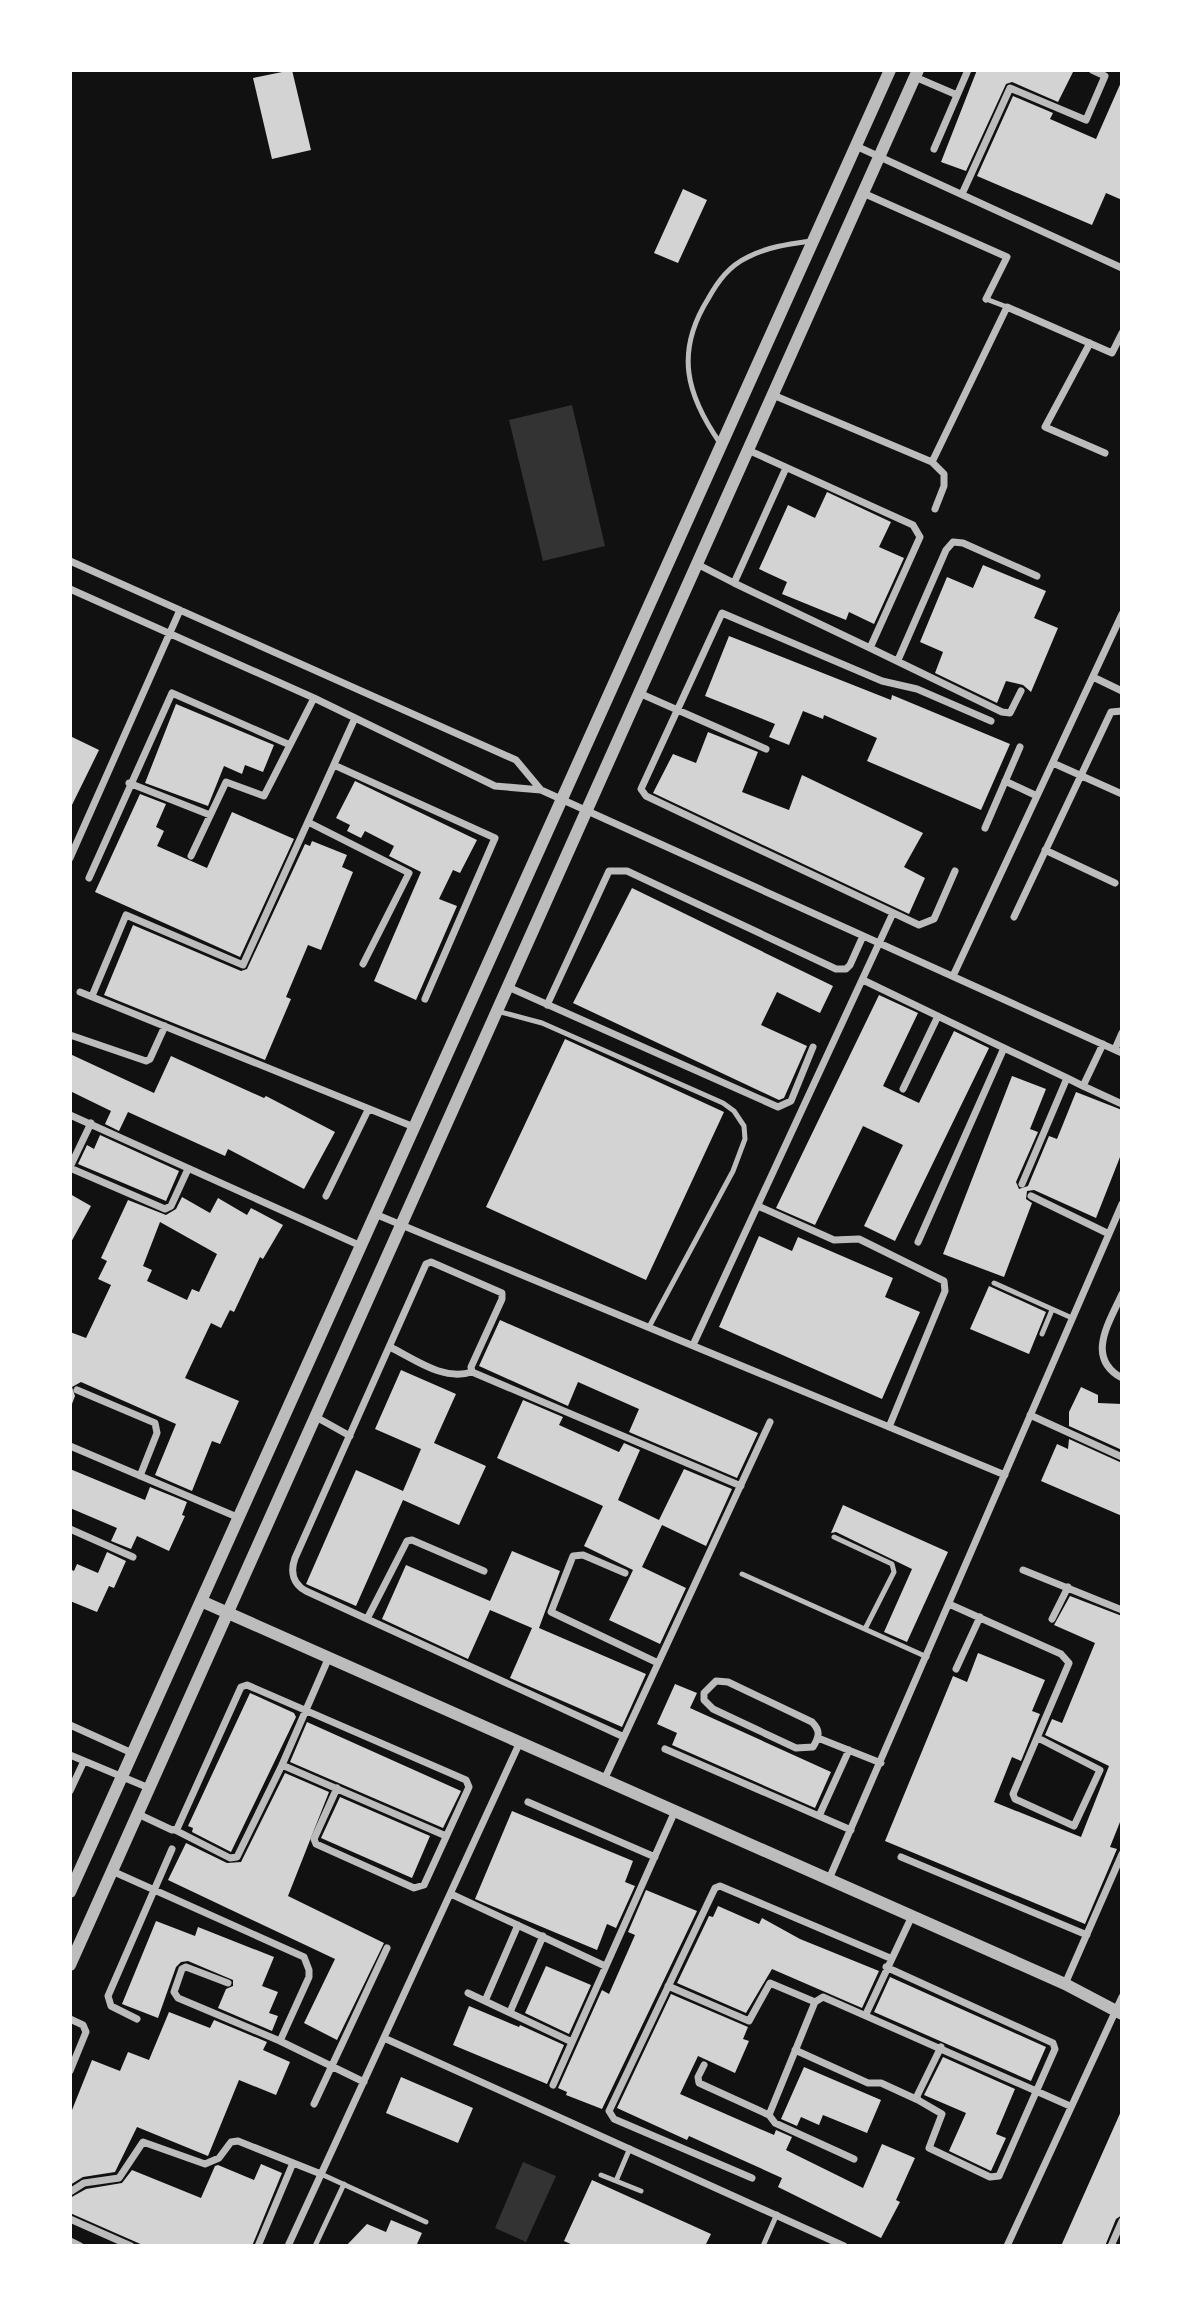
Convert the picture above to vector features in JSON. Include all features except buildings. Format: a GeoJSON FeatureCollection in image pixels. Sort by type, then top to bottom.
{"type":"FeatureCollection","features":[{"type":"Feature","properties":{"kind":"street"},"geometry":{"type":"LineString","coordinates":[[70,1892],[890,70]]}},
{"type":"Feature","properties":{"kind":"street"},"geometry":{"type":"LineString","coordinates":[[934,149],[968,70]]}},
{"type":"Feature","properties":{"kind":"street"},"geometry":{"type":"LineString","coordinates":[[962,194],[1010,88],[1086,120],[1105,76],[1092,70]]}},
{"type":"Feature","properties":{"kind":"street"},"geometry":{"type":"LineString","coordinates":[[70,1965],[917,73],[957,95]]}},
{"type":"Feature","properties":{"kind":"street"},"geometry":{"type":"LineString","coordinates":[[856,146],[1122,268]]}},
{"type":"Feature","properties":{"kind":"street"},"geometry":{"type":"LineString","coordinates":[[863,193],[1007,257],[986,299]]}},
{"type":"Feature","properties":{"kind":"street"},"geometry":{"type":"LineString","coordinates":[[932,461],[1007,307],[1112,353],[1122,333]]}},
{"type":"Feature","properties":{"kind":"street"},"geometry":{"type":"LineString","coordinates":[[1090,343],[1045,427],[1105,453]]}},
{"type":"Feature","properties":{"kind":"street"},"geometry":{"type":"LineString","coordinates":[[773,395],[932,461],[944,474],[944,486],[935,509]]}},
{"type":"Feature","properties":{"kind":"street"},"geometry":{"type":"LineString","coordinates":[[748,450],[913,525],[918,531],[920,537],[870,648]]}},
{"type":"Feature","properties":{"kind":"street"},"geometry":{"type":"LineString","coordinates":[[734,583],[786,468]]}},
{"type":"Feature","properties":{"kind":"street"},"geometry":{"type":"LineString","coordinates":[[898,660],[946,550],[953,542],[963,543],[1037,576]]}},
{"type":"Feature","properties":{"kind":"street"},"geometry":{"type":"LineString","coordinates":[[70,561],[516,760],[541,790]]}},
{"type":"Feature","properties":{"kind":"street"},"geometry":{"type":"LineString","coordinates":[[697,564],[1007,713],[1012,710],[1021,691]]}},
{"type":"Feature","properties":{"kind":"street"},"geometry":{"type":"LineString","coordinates":[[70,589],[314,698],[495,786],[541,790],[1118,1051],[1122,1033]]}},
{"type":"Feature","properties":{"kind":"street"},"geometry":{"type":"LineString","coordinates":[[70,858],[180,610]]}},
{"type":"Feature","properties":{"kind":"street"},"geometry":{"type":"LineString","coordinates":[[955,871],[934,919],[919,925],[644,794],[642,789],[719,616],[724,613],[882,681],[917,690],[991,722]]}},
{"type":"Feature","properties":{"kind":"street"},"geometry":{"type":"LineString","coordinates":[[953,976],[1122,614]]}},
{"type":"Feature","properties":{"kind":"street"},"geometry":{"type":"LineString","coordinates":[[1093,677],[1122,691]]}},
{"type":"Feature","properties":{"kind":"street"},"geometry":{"type":"LineString","coordinates":[[89,878],[172,693],[290,745]]}},
{"type":"Feature","properties":{"kind":"street"},"geometry":{"type":"LineString","coordinates":[[639,693],[766,749]]}},
{"type":"Feature","properties":{"kind":"street"},"geometry":{"type":"LineString","coordinates":[[191,856],[226,782],[264,796],[314,698]]}},
{"type":"Feature","properties":{"kind":"street"},"geometry":{"type":"LineString","coordinates":[[1014,917],[1111,712],[1122,712]]}},
{"type":"Feature","properties":{"kind":"street"},"geometry":{"type":"LineString","coordinates":[[92,996],[126,915],[243,965],[355,718]]}},
{"type":"Feature","properties":{"kind":"street"},"geometry":{"type":"LineString","coordinates":[[985,828],[1020,747]]}},
{"type":"Feature","properties":{"kind":"street"},"geometry":{"type":"LineString","coordinates":[[1053,763],[1122,794]]}},
{"type":"Feature","properties":{"kind":"street"},"geometry":{"type":"LineString","coordinates":[[334,765],[495,838],[425,999]]}},
{"type":"Feature","properties":{"kind":"street"},"geometry":{"type":"LineString","coordinates":[[1005,781],[1037,796]]}},
{"type":"Feature","properties":{"kind":"street"},"geometry":{"type":"LineString","coordinates":[[130,783],[210,815]]}},
{"type":"Feature","properties":{"kind":"street"},"geometry":{"type":"LineString","coordinates":[[308,822],[409,873],[363,964]]}},
{"type":"Feature","properties":{"kind":"street"},"geometry":{"type":"LineString","coordinates":[[1045,850],[1115,883]]}},
{"type":"Feature","properties":{"kind":"street"},"geometry":{"type":"LineString","coordinates":[[547,1004],[609,871],[614,869],[627,871],[836,969],[846,969],[850,965],[863,936]]}},
{"type":"Feature","properties":{"kind":"street"},"geometry":{"type":"LineString","coordinates":[[693,1345],[893,913]]}},
{"type":"Feature","properties":{"kind":"street"},"geometry":{"type":"LineString","coordinates":[[863,980],[1122,1104]]}},
{"type":"Feature","properties":{"kind":"street"},"geometry":{"type":"LineString","coordinates":[[508,987],[778,1107],[791,1101],[813,1046]]}},
{"type":"Feature","properties":{"kind":"street"},"geometry":{"type":"LineString","coordinates":[[80,992],[414,1127]]}},
{"type":"Feature","properties":{"kind":"street"},"geometry":{"type":"LineString","coordinates":[[903,1089],[938,1016]]}},
{"type":"Feature","properties":{"kind":"street"},"geometry":{"type":"LineString","coordinates":[[70,1035],[146,1062],[165,1026]]}},
{"type":"Feature","properties":{"kind":"street"},"geometry":{"type":"LineString","coordinates":[[1083,1086],[1103,1044]]}},
{"type":"Feature","properties":{"kind":"street"},"geometry":{"type":"LineString","coordinates":[[918,1242],[1004,1048]]}},
{"type":"Feature","properties":{"kind":"street"},"geometry":{"type":"LineString","coordinates":[[1021,1184],[1067,1078]]}},
{"type":"Feature","properties":{"kind":"street"},"geometry":{"type":"LineString","coordinates":[[326,1196],[368,1110]]}},
{"type":"Feature","properties":{"kind":"street"},"geometry":{"type":"LineString","coordinates":[[70,1115],[361,1246]]}},
{"type":"Feature","properties":{"kind":"street"},"geometry":{"type":"LineString","coordinates":[[91,1123],[70,1168],[165,1209],[171,1206],[188,1169]]}},
{"type":"Feature","properties":{"kind":"street"},"geometry":{"type":"LineString","coordinates":[[1031,1196],[1109,1234]]}},
{"type":"Feature","properties":{"kind":"street"},"geometry":{"type":"LineString","coordinates":[[829,1880],[1122,1204]]}},
{"type":"Feature","properties":{"kind":"street"},"geometry":{"type":"LineString","coordinates":[[758,1206],[834,1240],[859,1240],[944,1281],[945,1291],[889,1427]]}},
{"type":"Feature","properties":{"kind":"street"},"geometry":{"type":"LineString","coordinates":[[375,1214],[1004,1475]]}},
{"type":"Feature","properties":{"kind":"street"},"geometry":{"type":"LineString","coordinates":[[472,1372],[471,1367],[503,1296],[499,1291],[431,1262],[426,1264],[292,1570],[301,1588],[624,1737]]}},
{"type":"Feature","properties":{"kind":"street"},"geometry":{"type":"LineString","coordinates":[[1122,1294],[1100,1344],[1101,1356],[1106,1365],[1122,1378]]}},
{"type":"Feature","properties":{"kind":"street"},"geometry":{"type":"LineString","coordinates":[[390,1347],[444,1374],[460,1376],[472,1372],[741,1486]]}},
{"type":"Feature","properties":{"kind":"street"},"geometry":{"type":"LineString","coordinates":[[77,1390],[155,1423],[157,1433],[140,1476]]}},
{"type":"Feature","properties":{"kind":"street"},"geometry":{"type":"LineString","coordinates":[[1030,1415],[1122,1457]]}},
{"type":"Feature","properties":{"kind":"street"},"geometry":{"type":"LineString","coordinates":[[316,1417],[350,1436]]}},
{"type":"Feature","properties":{"kind":"street"},"geometry":{"type":"LineString","coordinates":[[604,1780],[770,1422]]}},
{"type":"Feature","properties":{"kind":"street"},"geometry":{"type":"LineString","coordinates":[[70,1446],[237,1517]]}},
{"type":"Feature","properties":{"kind":"street"},"geometry":{"type":"LineString","coordinates":[[70,1530],[133,1557]]}},
{"type":"Feature","properties":{"kind":"street"},"geometry":{"type":"LineString","coordinates":[[367,1619],[407,1541],[412,1540],[484,1571]]}},
{"type":"Feature","properties":{"kind":"street"},"geometry":{"type":"LineString","coordinates":[[625,1573],[583,1555],[573,1556],[551,1612],[658,1663]]}},
{"type":"Feature","properties":{"kind":"street"},"geometry":{"type":"LineString","coordinates":[[1023,1570],[1122,1610]]}},
{"type":"Feature","properties":{"kind":"street"},"geometry":{"type":"LineString","coordinates":[[1052,1619],[1068,1587]]}},
{"type":"Feature","properties":{"kind":"street"},"geometry":{"type":"LineString","coordinates":[[201,1601],[1065,1984],[1119,2013]]}},
{"type":"Feature","properties":{"kind":"street"},"geometry":{"type":"LineString","coordinates":[[949,1604],[1061,1654],[1069,1663],[1038,1738],[1014,1797],[1074,1826],[1099,1768],[1038,1738]]}},
{"type":"Feature","properties":{"kind":"street"},"geometry":{"type":"LineString","coordinates":[[956,1669],[980,1618]]}},
{"type":"Feature","properties":{"kind":"street"},"geometry":{"type":"LineString","coordinates":[[138,1814],[230,1858],[237,1857],[282,1765],[329,1657]]}},
{"type":"Feature","properties":{"kind":"street"},"geometry":{"type":"LineString","coordinates":[[728,1682],[812,1722],[819,1732],[818,1738],[813,1747],[796,1748],[713,1709],[704,1700],[704,1693],[711,1683],[728,1682]]}},
{"type":"Feature","properties":{"kind":"street"},"geometry":{"type":"LineString","coordinates":[[175,1830],[241,1687],[251,1685],[469,1783],[424,1885],[414,1888],[316,1844],[314,1839],[337,1788]]}},
{"type":"Feature","properties":{"kind":"street"},"geometry":{"type":"LineString","coordinates":[[70,1725],[132,1753]]}},
{"type":"Feature","properties":{"kind":"street"},"geometry":{"type":"LineString","coordinates":[[818,1738],[881,1763]]}},
{"type":"Feature","properties":{"kind":"street"},"geometry":{"type":"LineString","coordinates":[[288,2246],[520,1742]]}},
{"type":"Feature","properties":{"kind":"street"},"geometry":{"type":"LineString","coordinates":[[665,1749],[851,1830]]}},
{"type":"Feature","properties":{"kind":"street"},"geometry":{"type":"LineString","coordinates":[[819,1816],[849,1750]]}},
{"type":"Feature","properties":{"kind":"street"},"geometry":{"type":"LineString","coordinates":[[70,1755],[149,1788]]}},
{"type":"Feature","properties":{"kind":"street"},"geometry":{"type":"LineString","coordinates":[[70,1791],[84,1761]]}},
{"type":"Feature","properties":{"kind":"street"},"geometry":{"type":"LineString","coordinates":[[282,1765],[446,1836]]}},
{"type":"Feature","properties":{"kind":"street"},"geometry":{"type":"LineString","coordinates":[[528,1802],[655,1857]]}},
{"type":"Feature","properties":{"kind":"street"},"geometry":{"type":"LineString","coordinates":[[552,2085],[675,1811]]}},
{"type":"Feature","properties":{"kind":"street"},"geometry":{"type":"LineString","coordinates":[[137,2019],[111,2006],[107,2000],[172,1849]]}},
{"type":"Feature","properties":{"kind":"street"},"geometry":{"type":"LineString","coordinates":[[1065,1984],[1122,1854]]}},
{"type":"Feature","properties":{"kind":"street"},"geometry":{"type":"LineString","coordinates":[[901,1857],[1087,1935]]}},
{"type":"Feature","properties":{"kind":"street"},"geometry":{"type":"LineString","coordinates":[[112,1871],[304,1957],[309,1977],[280,2041]]}},
{"type":"Feature","properties":{"kind":"street"},"geometry":{"type":"LineString","coordinates":[[752,2178],[611,2116],[610,2111],[712,1892],[720,1886],[890,1958]]}},
{"type":"Feature","properties":{"kind":"street"},"geometry":{"type":"LineString","coordinates":[[451,1894],[605,1966]]}},
{"type":"Feature","properties":{"kind":"street"},"geometry":{"type":"LineString","coordinates":[[866,2014],[912,1916]]}},
{"type":"Feature","properties":{"kind":"street"},"geometry":{"type":"LineString","coordinates":[[485,2001],[518,1925]]}},
{"type":"Feature","properties":{"kind":"street"},"geometry":{"type":"LineString","coordinates":[[509,2012],[542,1936]]}},
{"type":"Feature","properties":{"kind":"street"},"geometry":{"type":"LineString","coordinates":[[314,2104],[387,1948]]}},
{"type":"Feature","properties":{"kind":"street"},"geometry":{"type":"LineString","coordinates":[[229,1983],[186,1966],[182,1969],[174,1992],[178,1998],[280,2041],[364,2082]]}},
{"type":"Feature","properties":{"kind":"street"},"geometry":{"type":"LineString","coordinates":[[795,2050],[868,2083],[881,2083],[942,2114],[928,2144],[930,2150],[999,2176],[1055,2049],[1049,2039],[886,1967]]}},
{"type":"Feature","properties":{"kind":"street"},"geometry":{"type":"LineString","coordinates":[[668,1986],[749,2021],[771,1983],[815,2002]]}},
{"type":"Feature","properties":{"kind":"street"},"geometry":{"type":"LineString","coordinates":[[468,1993],[572,2042]]}},
{"type":"Feature","properties":{"kind":"street"},"geometry":{"type":"LineString","coordinates":[[769,2115],[815,2002],[822,1997],[866,2014],[1070,2106]]}},
{"type":"Feature","properties":{"kind":"street"},"geometry":{"type":"LineString","coordinates":[[1007,2246],[1070,2106],[1119,2013],[1122,1997]]}},
{"type":"Feature","properties":{"kind":"street"},"geometry":{"type":"LineString","coordinates":[[70,2019],[82,2025],[86,2032],[70,2071]]}},
{"type":"Feature","properties":{"kind":"street"},"geometry":{"type":"LineString","coordinates":[[384,2038],[844,2246]]}},
{"type":"Feature","properties":{"kind":"street"},"geometry":{"type":"LineString","coordinates":[[918,2100],[917,2096],[941,2047]]}},
{"type":"Feature","properties":{"kind":"street"},"geometry":{"type":"LineString","coordinates":[[704,2065],[698,2077],[699,2083],[769,2115],[775,2123],[854,2159]]}},
{"type":"Feature","properties":{"kind":"street"},"geometry":{"type":"LineString","coordinates":[[70,2192],[84,2183],[120,2178],[143,2142],[205,2164],[219,2158],[234,2141],[321,2174]]}},
{"type":"Feature","properties":{"kind":"street"},"geometry":{"type":"LineString","coordinates":[[258,2246],[293,2163]]}},
{"type":"Feature","properties":{"kind":"street"},"geometry":{"type":"LineString","coordinates":[[70,2219],[131,2246]]}},
{"type":"Feature","properties":{"kind":"street"},"geometry":{"type":"LineString","coordinates":[[1111,2246],[1122,2221]]}},
{"type":"Feature","properties":{"kind":"street"},"geometry":{"type":"LineString","coordinates":[[70,2241],[80,2246]]}},
{"type":"Feature","properties":{"kind":"lane"},"geometry":{"type":"LineString","coordinates":[[722,445],[704,420],[691,384],[686,352],[699,312],[722,275],[746,257],[776,246],[813,241]]}},
{"type":"Feature","properties":{"kind":"lane"},"geometry":{"type":"LineString","coordinates":[[986,299],[1007,307]]}},
{"type":"Feature","properties":{"kind":"lane"},"geometry":{"type":"LineString","coordinates":[[497,1012],[541,1023],[723,1103],[734,1111],[744,1126],[745,1139],[733,1171],[649,1327]]}},
{"type":"Feature","properties":{"kind":"lane"},"geometry":{"type":"LineString","coordinates":[[994,1283],[1072,1318]]}},
{"type":"Feature","properties":{"kind":"lane"},"geometry":{"type":"LineString","coordinates":[[1042,1334],[1052,1310]]}},
{"type":"Feature","properties":{"kind":"lane"},"geometry":{"type":"LineString","coordinates":[[834,1537],[892,1564],[894,1572],[865,1629]]}},
{"type":"Feature","properties":{"kind":"lane"},"geometry":{"type":"LineString","coordinates":[[742,1574],[927,1657]]}},
{"type":"Feature","properties":{"kind":"lane"},"geometry":{"type":"LineString","coordinates":[[617,2181],[630,2148]]}},
{"type":"Feature","properties":{"kind":"lane"},"geometry":{"type":"LineString","coordinates":[[321,2174],[426,2222]]}},
{"type":"Feature","properties":{"kind":"lane"},"geometry":{"type":"LineString","coordinates":[[601,2175],[641,2191]]}},
{"type":"Feature","properties":{"kind":"lane"},"geometry":{"type":"LineString","coordinates":[[315,2246],[344,2184]]}},
{"type":"Feature","properties":{"kind":"lane"},"geometry":{"type":"LineString","coordinates":[[763,2246],[777,2214]]}},
{"type":"Feature","properties":{"kind":"shaded area"},"geometry":{"type":"Polygon","coordinates":[[[572,405],[605,546],[543,561],[509,420],[572,405]]]}},
{"type":"Feature","properties":{"kind":"shaded area"},"geometry":{"type":"Polygon","coordinates":[[[523,2162],[556,2176],[526,2242],[495,2228],[523,2162]]]}}]}
